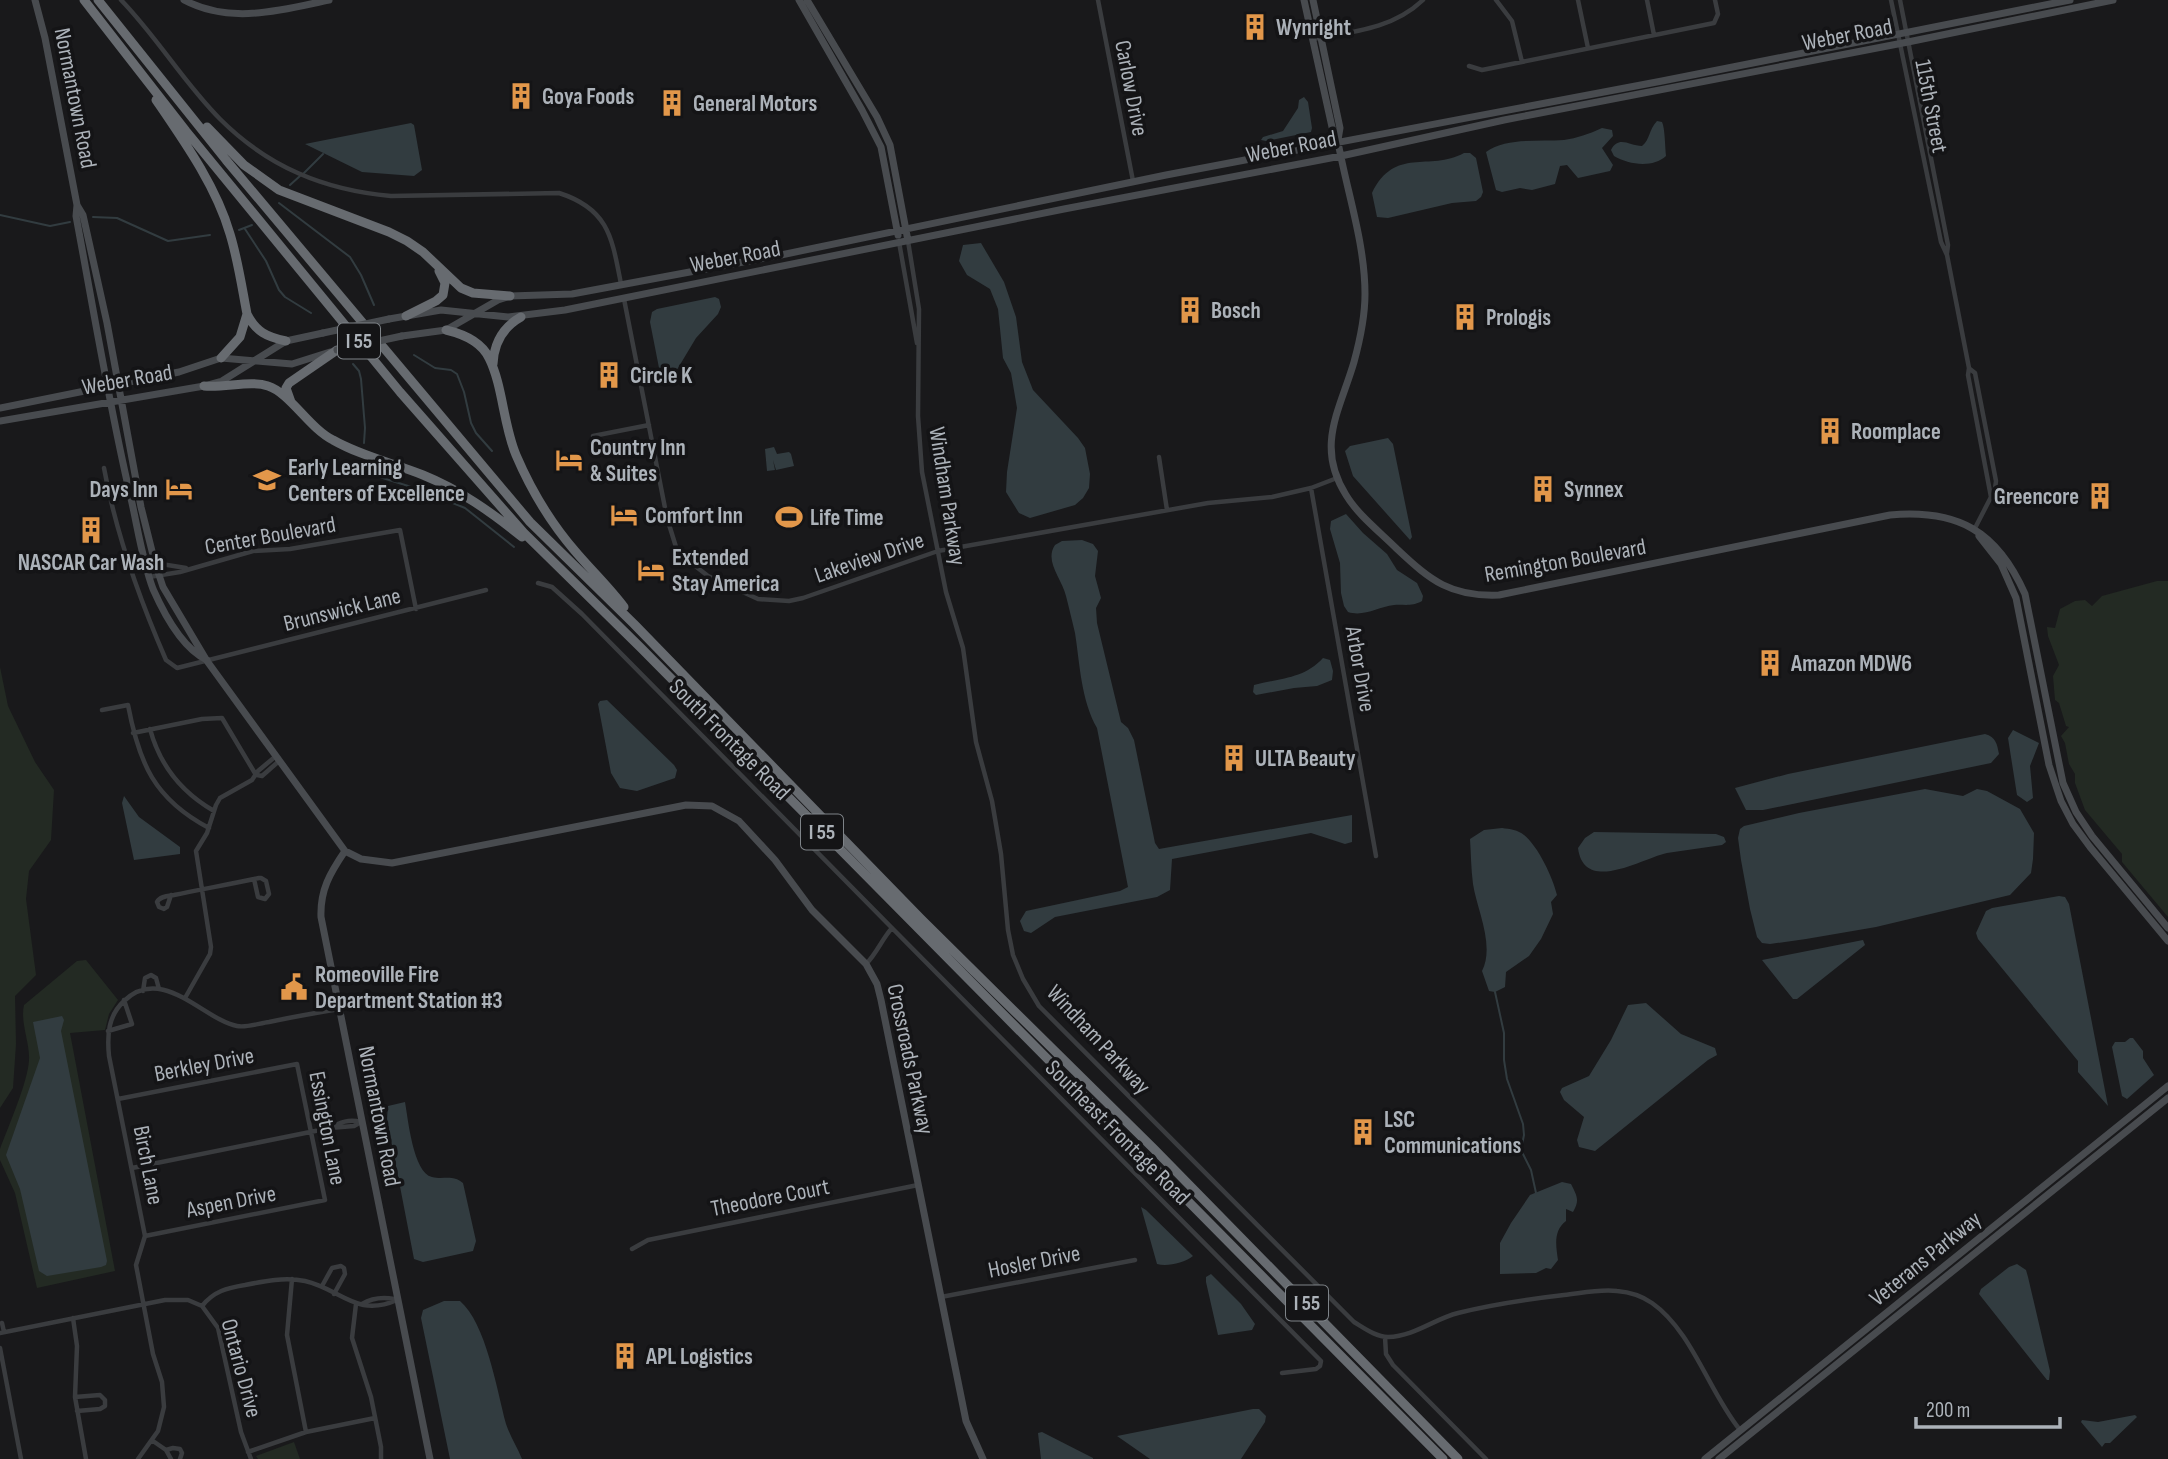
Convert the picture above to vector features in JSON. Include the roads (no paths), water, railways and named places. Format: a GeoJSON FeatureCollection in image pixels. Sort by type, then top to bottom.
{"type":"FeatureCollection","features":[{"type":"Feature","properties":{"kind":"highway","name":"I 55"},"geometry":{"type":"LineString","coordinates":[[84,0],[186,131],[400,392],[524,533],[642,648],[1443,1459]]}},
{"type":"Feature","properties":{"kind":"highway","name":"I 55"},"geometry":{"type":"LineString","coordinates":[[98,0],[226,160],[530,522],[634,624],[836,833],[1154,1149],[1458,1459]]}},
{"type":"Feature","properties":{"kind":"highway"},"geometry":{"type":"LineString","coordinates":[[98,15],[188,147],[216,200],[230,232],[247,314],[258,331],[286,341]]}},
{"type":"Feature","properties":{"kind":"highway"},"geometry":{"type":"LineString","coordinates":[[167,85],[244,165],[279,190],[389,232],[423,252],[461,288],[473,293],[510,296]]}},
{"type":"Feature","properties":{"kind":"highway"},"geometry":{"type":"LineString","coordinates":[[406,316],[443,295],[444,283],[433,262]]}},
{"type":"Feature","properties":{"kind":"highway"},"geometry":{"type":"LineString","coordinates":[[221,358],[240,337],[247,314]]}},
{"type":"Feature","properties":{"kind":"highway"},"geometry":{"type":"LineString","coordinates":[[493,365],[499,338],[521,317]]}},
{"type":"Feature","properties":{"kind":"highway"},"geometry":{"type":"LineString","coordinates":[[446,330],[461,333],[488,354],[493,365],[506,430],[526,479],[545,512],[623,606],[634,624]]}},
{"type":"Feature","properties":{"kind":"highway"},"geometry":{"type":"LineString","coordinates":[[294,407],[287,394],[289,383],[337,350]]}},
{"type":"Feature","properties":{"kind":"highway"},"geometry":{"type":"LineString","coordinates":[[204,386],[222,388],[262,384],[276,389],[311,425],[331,439],[425,476],[488,509],[539,551],[642,648]]}},
{"type":"Feature","properties":{"kind":"street","name":"Normantown Road"},"geometry":{"type":"LineString","coordinates":[[35,0],[77,205],[78,225],[111,402],[149,577],[161,606],[176,629],[195,654],[207,661]]}},
{"type":"Feature","properties":{"kind":"street"},"geometry":{"type":"LineString","coordinates":[[184,0],[214,11],[238,15],[261,14],[330,0]]}},
{"type":"Feature","properties":{"kind":"street"},"geometry":{"type":"LineString","coordinates":[[799,0],[881,147],[901,231]]}},
{"type":"Feature","properties":{"kind":"street"},"geometry":{"type":"LineString","coordinates":[[807,0],[877,117],[890,145],[918,348]]}},
{"type":"Feature","properties":{"kind":"street","name":"Carlow Drive"},"geometry":{"type":"LineString","coordinates":[[1098,0],[1133,182]]}},
{"type":"Feature","properties":{"kind":"street"},"geometry":{"type":"LineString","coordinates":[[1304,0],[1316,39]]}},
{"type":"Feature","properties":{"kind":"street"},"geometry":{"type":"LineString","coordinates":[[1313,0],[1316,39]]}},
{"type":"Feature","properties":{"kind":"street"},"geometry":{"type":"LineString","coordinates":[[1316,39],[1387,24],[1408,13],[1423,0]]}},
{"type":"Feature","properties":{"kind":"street"},"geometry":{"type":"LineString","coordinates":[[1496,0],[1512,21],[1522,62]]}},
{"type":"Feature","properties":{"kind":"street"},"geometry":{"type":"LineString","coordinates":[[1578,0],[1588,48]]}},
{"type":"Feature","properties":{"kind":"street"},"geometry":{"type":"LineString","coordinates":[[1647,0],[1654,35]]}},
{"type":"Feature","properties":{"kind":"street"},"geometry":{"type":"LineString","coordinates":[[1469,66],[1482,70],[1714,23],[1718,18],[1716,0]]}},
{"type":"Feature","properties":{"kind":"street"},"geometry":{"type":"LineString","coordinates":[[1891,0],[1904,43]]}},
{"type":"Feature","properties":{"kind":"street"},"geometry":{"type":"LineString","coordinates":[[1900,0],[1904,43]]}},
{"type":"Feature","properties":{"kind":"street","name":"Weber Road"},"geometry":{"type":"LineString","coordinates":[[0,408],[180,372],[221,358],[292,363],[402,336],[446,330],[510,296],[572,294],[2070,0]]}},
{"type":"Feature","properties":{"kind":"street","name":"Weber Road"},"geometry":{"type":"LineString","coordinates":[[0,421],[204,386],[222,381],[286,341],[389,319],[442,310],[521,317],[624,298],[2113,0]]}},
{"type":"Feature","properties":{"kind":"street"},"geometry":{"type":"LineString","coordinates":[[124,1],[220,119],[275,163],[335,188],[369,194],[391,196],[559,193],[577,199],[596,212],[609,230],[621,284]]}},
{"type":"Feature","properties":{"kind":"street","name":"Remington Boulevard"},"geometry":{"type":"LineString","coordinates":[[1316,39],[1340,128],[1338,142],[1363,267],[1365,292],[1359,345],[1333,421],[1331,436],[1331,454],[1337,478],[1358,510],[1421,572],[1438,584],[1476,596],[1499,595],[1890,515],[1916,513],[1944,516],[1974,530],[2000,550],[2014,569],[2025,594],[2060,771],[2076,812],[2092,836],[2168,928]]}},
{"type":"Feature","properties":{"kind":"street","name":"115th Street"},"geometry":{"type":"LineString","coordinates":[[1904,43],[1941,242],[1947,255],[1969,368],[1975,373],[1995,473],[1994,496],[1974,530]]}},
{"type":"Feature","properties":{"kind":"street","name":"Normantown Road"},"geometry":{"type":"LineString","coordinates":[[77,205],[83,215],[159,576],[207,661],[345,851],[324,884],[321,917],[430,1459]]}},
{"type":"Feature","properties":{"kind":"street","name":"Windham Parkway"},"geometry":{"type":"LineString","coordinates":[[903,242],[919,309],[920,458],[946,592],[963,649],[972,724],[989,785],[1001,854],[1008,930],[1013,955],[1023,979],[1039,1006],[1059,1028],[1354,1322],[1385,1337]]}},
{"type":"Feature","properties":{"kind":"street","name":"Lakeview Drive"},"geometry":{"type":"LineString","coordinates":[[624,298],[667,518],[676,547],[699,571],[758,599],[774,601],[803,598],[938,551],[1167,510],[1253,500],[1311,488],[1337,478]]}},
{"type":"Feature","properties":{"kind":"street"},"geometry":{"type":"LineString","coordinates":[[593,436],[649,425]]}},
{"type":"Feature","properties":{"kind":"street"},"geometry":{"type":"LineString","coordinates":[[1159,457],[1167,510]]}},
{"type":"Feature","properties":{"kind":"street","name":"Brunswick Lane"},"geometry":{"type":"LineString","coordinates":[[104,468],[131,572],[166,660],[177,668],[486,590]]}},
{"type":"Feature","properties":{"kind":"street","name":"Arbor Drive"},"geometry":{"type":"LineString","coordinates":[[1311,488],[1376,856]]}},
{"type":"Feature","properties":{"kind":"street","name":"Center Boulevard"},"geometry":{"type":"LineString","coordinates":[[149,577],[253,551],[290,550],[400,530],[416,609]]}},
{"type":"Feature","properties":{"kind":"street","name":"Remington Boulevard"},"geometry":{"type":"LineString","coordinates":[[1974,530],[2001,564],[2016,598],[2049,765],[2061,801],[2073,824],[2090,847],[2168,941]]}},
{"type":"Feature","properties":{"kind":"street","name":"Center Boulevard"},"geometry":{"type":"LineString","coordinates":[[155,564],[187,568]]}},
{"type":"Feature","properties":{"kind":"street","name":"South Frontage Road"},"geometry":{"type":"LineString","coordinates":[[538,583],[552,587],[582,614],[892,928]]}},
{"type":"Feature","properties":{"kind":"street"},"geometry":{"type":"LineString","coordinates":[[102,710],[128,705],[141,758],[157,785],[193,819],[209,828]]}},
{"type":"Feature","properties":{"kind":"street"},"geometry":{"type":"LineString","coordinates":[[133,733],[202,719],[222,718],[257,775]]}},
{"type":"Feature","properties":{"kind":"street"},"geometry":{"type":"LineString","coordinates":[[150,729],[157,752],[170,774],[191,795],[214,811]]}},
{"type":"Feature","properties":{"kind":"street"},"geometry":{"type":"LineString","coordinates":[[185,998],[210,954],[211,947],[196,851],[209,828],[220,799],[257,775],[262,776],[277,759]]}},
{"type":"Feature","properties":{"kind":"street","name":"Crossroads Parkway"},"geometry":{"type":"LineString","coordinates":[[345,851],[362,859],[392,863],[686,805],[712,806],[739,821],[775,860],[812,910],[866,964],[877,984],[966,1421],[984,1459]]}},
{"type":"Feature","properties":{"kind":"street"},"geometry":{"type":"LineString","coordinates":[[171,895],[201,890],[254,879],[261,878],[266,881],[269,894],[265,899],[260,899],[257,895],[254,879]]}},
{"type":"Feature","properties":{"kind":"street"},"geometry":{"type":"LineString","coordinates":[[866,964],[892,928]]}},
{"type":"Feature","properties":{"kind":"street","name":"Southeast Frontage Road"},"geometry":{"type":"LineString","coordinates":[[892,928],[1321,1361],[1316,1369],[1282,1373]]}},
{"type":"Feature","properties":{"kind":"street"},"geometry":{"type":"LineString","coordinates":[[142,991],[145,978],[151,975],[156,978],[159,989]]}},
{"type":"Feature","properties":{"kind":"street"},"geometry":{"type":"LineString","coordinates":[[124,1000],[132,1024],[108,1031],[115,1010],[124,1000],[142,991],[159,989],[185,998],[236,1026],[339,1009]]}},
{"type":"Feature","properties":{"kind":"street","name":"Birch Lane"},"geometry":{"type":"LineString","coordinates":[[108,1031],[109,1056],[145,1236],[136,1265],[164,1392],[162,1420],[153,1441]]}},
{"type":"Feature","properties":{"kind":"street","name":"Berkley Drive"},"geometry":{"type":"LineString","coordinates":[[118,1099],[297,1064]]}},
{"type":"Feature","properties":{"kind":"street","name":"Essington Lane"},"geometry":{"type":"LineString","coordinates":[[297,1064],[325,1200]]}},
{"type":"Feature","properties":{"kind":"street","name":"Veterans Parkway"},"geometry":{"type":"LineString","coordinates":[[1704,1459],[2168,1087]]}},
{"type":"Feature","properties":{"kind":"street","name":"Veterans Parkway"},"geometry":{"type":"LineString","coordinates":[[1719,1459],[2168,1098]]}},
{"type":"Feature","properties":{"kind":"street"},"geometry":{"type":"LineString","coordinates":[[132,1168],[330,1128],[353,1120],[361,1122]]}},
{"type":"Feature","properties":{"kind":"street","name":"Theodore Court"},"geometry":{"type":"LineString","coordinates":[[632,1249],[648,1240],[918,1185]]}},
{"type":"Feature","properties":{"kind":"street","name":"Aspen Drive"},"geometry":{"type":"LineString","coordinates":[[145,1236],[325,1200]]}},
{"type":"Feature","properties":{"kind":"street","name":"Hosler Drive"},"geometry":{"type":"LineString","coordinates":[[941,1297],[1135,1260]]}},
{"type":"Feature","properties":{"kind":"street"},"geometry":{"type":"LineString","coordinates":[[321,1287],[332,1268],[344,1268],[345,1274],[334,1294]]}},
{"type":"Feature","properties":{"kind":"street"},"geometry":{"type":"LineString","coordinates":[[202,1306],[216,1293],[228,1288],[278,1279],[292,1279],[321,1287],[368,1307],[397,1300]]}},
{"type":"Feature","properties":{"kind":"street"},"geometry":{"type":"LineString","coordinates":[[292,1279],[288,1335],[306,1432]]}},
{"type":"Feature","properties":{"kind":"street"},"geometry":{"type":"LineString","coordinates":[[1486,1459],[1393,1364],[1386,1354],[1385,1337],[1407,1335],[1456,1313],[1536,1298],[1601,1290],[1637,1295],[1652,1302],[1681,1334],[1724,1409],[1741,1430]]}},
{"type":"Feature","properties":{"kind":"street","name":"Ontario Drive"},"geometry":{"type":"LineString","coordinates":[[2,1332],[176,1299],[188,1300],[202,1306],[218,1328],[239,1423],[251,1459]]}},
{"type":"Feature","properties":{"kind":"street"},"geometry":{"type":"LineString","coordinates":[[359,1304],[352,1338],[375,1418],[381,1459]]}},
{"type":"Feature","properties":{"kind":"street"},"geometry":{"type":"LineString","coordinates":[[73,1318],[77,1346],[76,1411],[86,1459]]}},
{"type":"Feature","properties":{"kind":"street"},"geometry":{"type":"LineString","coordinates":[[2,1323],[2,1332]]}},
{"type":"Feature","properties":{"kind":"street"},"geometry":{"type":"LineString","coordinates":[[0,1348],[21,1459]]}},
{"type":"Feature","properties":{"kind":"street"},"geometry":{"type":"LineString","coordinates":[[75,1397],[100,1395],[105,1400],[105,1406],[100,1409],[76,1411]]}},
{"type":"Feature","properties":{"kind":"street"},"geometry":{"type":"LineString","coordinates":[[248,1452],[306,1432],[375,1418]]}},
{"type":"Feature","properties":{"kind":"street"},"geometry":{"type":"LineString","coordinates":[[138,1459],[153,1441],[166,1450],[171,1459]]}},
{"type":"Feature","properties":{"kind":"street"},"geometry":{"type":"LineString","coordinates":[[166,1450],[180,1449],[180,1459]]}},
{"type":"Feature","properties":{"kind":"waterway"},"geometry":{"type":"LineString","coordinates":[[304,173],[323,154]]}},
{"type":"Feature","properties":{"kind":"waterway"},"geometry":{"type":"LineString","coordinates":[[290,185],[300,176]]}},
{"type":"Feature","properties":{"kind":"waterway"},"geometry":{"type":"LineString","coordinates":[[279,203],[350,257],[374,305]]}},
{"type":"Feature","properties":{"kind":"waterway"},"geometry":{"type":"LineString","coordinates":[[0,215],[50,226],[70,222]]}},
{"type":"Feature","properties":{"kind":"waterway"},"geometry":{"type":"LineString","coordinates":[[93,217],[117,218],[168,241],[210,235]]}},
{"type":"Feature","properties":{"kind":"waterway"},"geometry":{"type":"LineString","coordinates":[[239,230],[252,225]]}},
{"type":"Feature","properties":{"kind":"waterway"},"geometry":{"type":"LineString","coordinates":[[245,229],[266,261],[279,290],[285,297],[311,313]]}},
{"type":"Feature","properties":{"kind":"waterway"},"geometry":{"type":"LineString","coordinates":[[414,355],[435,368],[451,370],[457,374],[471,423],[492,451]]}},
{"type":"Feature","properties":{"kind":"waterway"},"geometry":{"type":"LineString","coordinates":[[353,364],[361,379],[364,443]]}},
{"type":"Feature","properties":{"kind":"waterway"},"geometry":{"type":"LineString","coordinates":[[354,469],[421,490],[465,508],[514,547]]}},
{"type":"Feature","properties":{"kind":"waterway"},"geometry":{"type":"LineString","coordinates":[[1495,992],[1504,1033],[1507,1079],[1523,1124],[1521,1150],[1531,1170],[1536,1193]]}},
{"type":"Feature","properties":{"kind":"place","name":"Wynright"},"geometry":{"type":"Point","coordinates":[1255,27]}},
{"type":"Feature","properties":{"kind":"place","name":"Goya Foods"},"geometry":{"type":"Point","coordinates":[521,96]}},
{"type":"Feature","properties":{"kind":"place","name":"General Motors"},"geometry":{"type":"Point","coordinates":[672,103]}},
{"type":"Feature","properties":{"kind":"place","name":"Bosch"},"geometry":{"type":"Point","coordinates":[1190,310]}},
{"type":"Feature","properties":{"kind":"place","name":"Prologis"},"geometry":{"type":"Point","coordinates":[1465,317]}},
{"type":"Feature","properties":{"kind":"place","name":"Circle K"},"geometry":{"type":"Point","coordinates":[609,375]}},
{"type":"Feature","properties":{"kind":"place","name":"Roomplace"},"geometry":{"type":"Point","coordinates":[1830,431]}},
{"type":"Feature","properties":{"kind":"place","name":"Country Inn & Suites"},"geometry":{"type":"Point","coordinates":[569,460]}},
{"type":"Feature","properties":{"kind":"place","name":"Early Learning Centers of Excellence"},"geometry":{"type":"Point","coordinates":[267,480]}},
{"type":"Feature","properties":{"kind":"place","name":"Days Inn"},"geometry":{"type":"Point","coordinates":[179,489]}},
{"type":"Feature","properties":{"kind":"place","name":"Synnex"},"geometry":{"type":"Point","coordinates":[1543,489]}},
{"type":"Feature","properties":{"kind":"place","name":"Greencore"},"geometry":{"type":"Point","coordinates":[2100,496]}},
{"type":"Feature","properties":{"kind":"place","name":"Comfort Inn"},"geometry":{"type":"Point","coordinates":[624,515]}},
{"type":"Feature","properties":{"kind":"place","name":"Life Time"},"geometry":{"type":"Point","coordinates":[789,517]}},
{"type":"Feature","properties":{"kind":"place","name":"NASCAR Car Wash"},"geometry":{"type":"Point","coordinates":[91,530]}},
{"type":"Feature","properties":{"kind":"place","name":"Extended Stay America"},"geometry":{"type":"Point","coordinates":[651,570]}},
{"type":"Feature","properties":{"kind":"place","name":"Amazon MDW6"},"geometry":{"type":"Point","coordinates":[1770,663]}},
{"type":"Feature","properties":{"kind":"place","name":"ULTA Beauty"},"geometry":{"type":"Point","coordinates":[1234,758]}},
{"type":"Feature","properties":{"kind":"place","name":"Romeoville Fire Department Station #3"},"geometry":{"type":"Point","coordinates":[294,987]}},
{"type":"Feature","properties":{"kind":"place","name":"LSC Communications"},"geometry":{"type":"Point","coordinates":[1363,1132]}},
{"type":"Feature","properties":{"kind":"place","name":"APL Logistics"},"geometry":{"type":"Point","coordinates":[625,1356]}}]}
